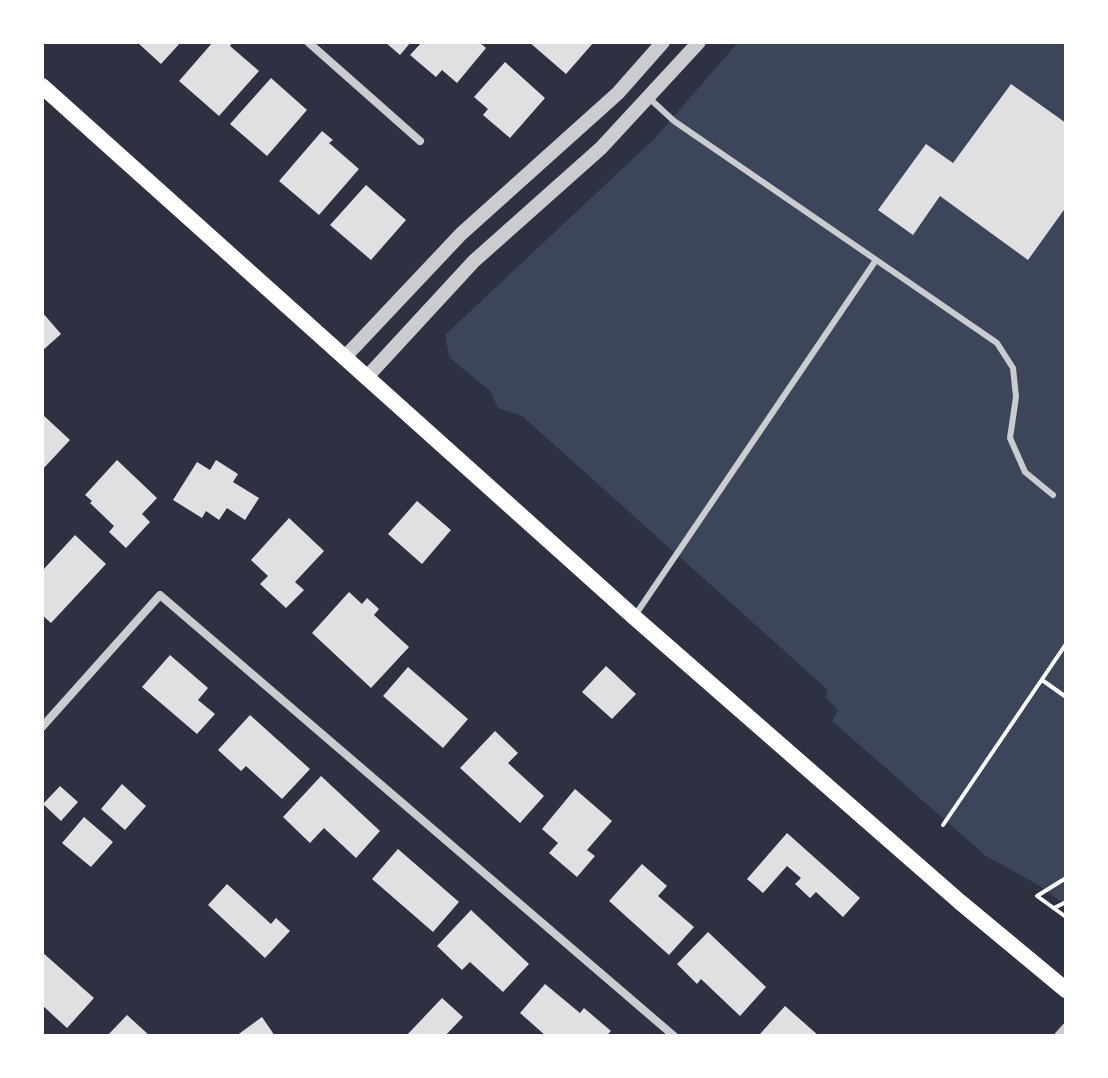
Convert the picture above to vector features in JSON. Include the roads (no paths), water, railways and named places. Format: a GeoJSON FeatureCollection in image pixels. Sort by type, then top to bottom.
{"type":"FeatureCollection","features":[{"type":"Feature","properties":{"kind":"main road"},"geometry":{"type":"LineString","coordinates":[[42,86],[634,617],[960,902],[1066,990]]}},
{"type":"Feature","properties":{"kind":"street"},"geometry":{"type":"LineString","coordinates":[[308,42],[420,141]]}},
{"type":"Feature","properties":{"kind":"street"},"geometry":{"type":"LineString","coordinates":[[344,358],[461,234],[618,93],[663,42]]}},
{"type":"Feature","properties":{"kind":"street"},"geometry":{"type":"LineString","coordinates":[[366,378],[474,261],[601,148],[699,42]]}},
{"type":"Feature","properties":{"kind":"street"},"geometry":{"type":"LineString","coordinates":[[42,727],[160,595],[674,1036]]}},
{"type":"Feature","properties":{"kind":"street"},"geometry":{"type":"LineString","coordinates":[[1058,1036],[1066,1027]]}},
{"type":"Feature","properties":{"kind":"lane"},"geometry":{"type":"LineString","coordinates":[[649,98],[674,121],[997,343],[1013,368],[1016,397],[1010,438],[1025,472],[1053,495]]}},
{"type":"Feature","properties":{"kind":"lane"},"geometry":{"type":"LineString","coordinates":[[634,617],[876,260]]}}]}
